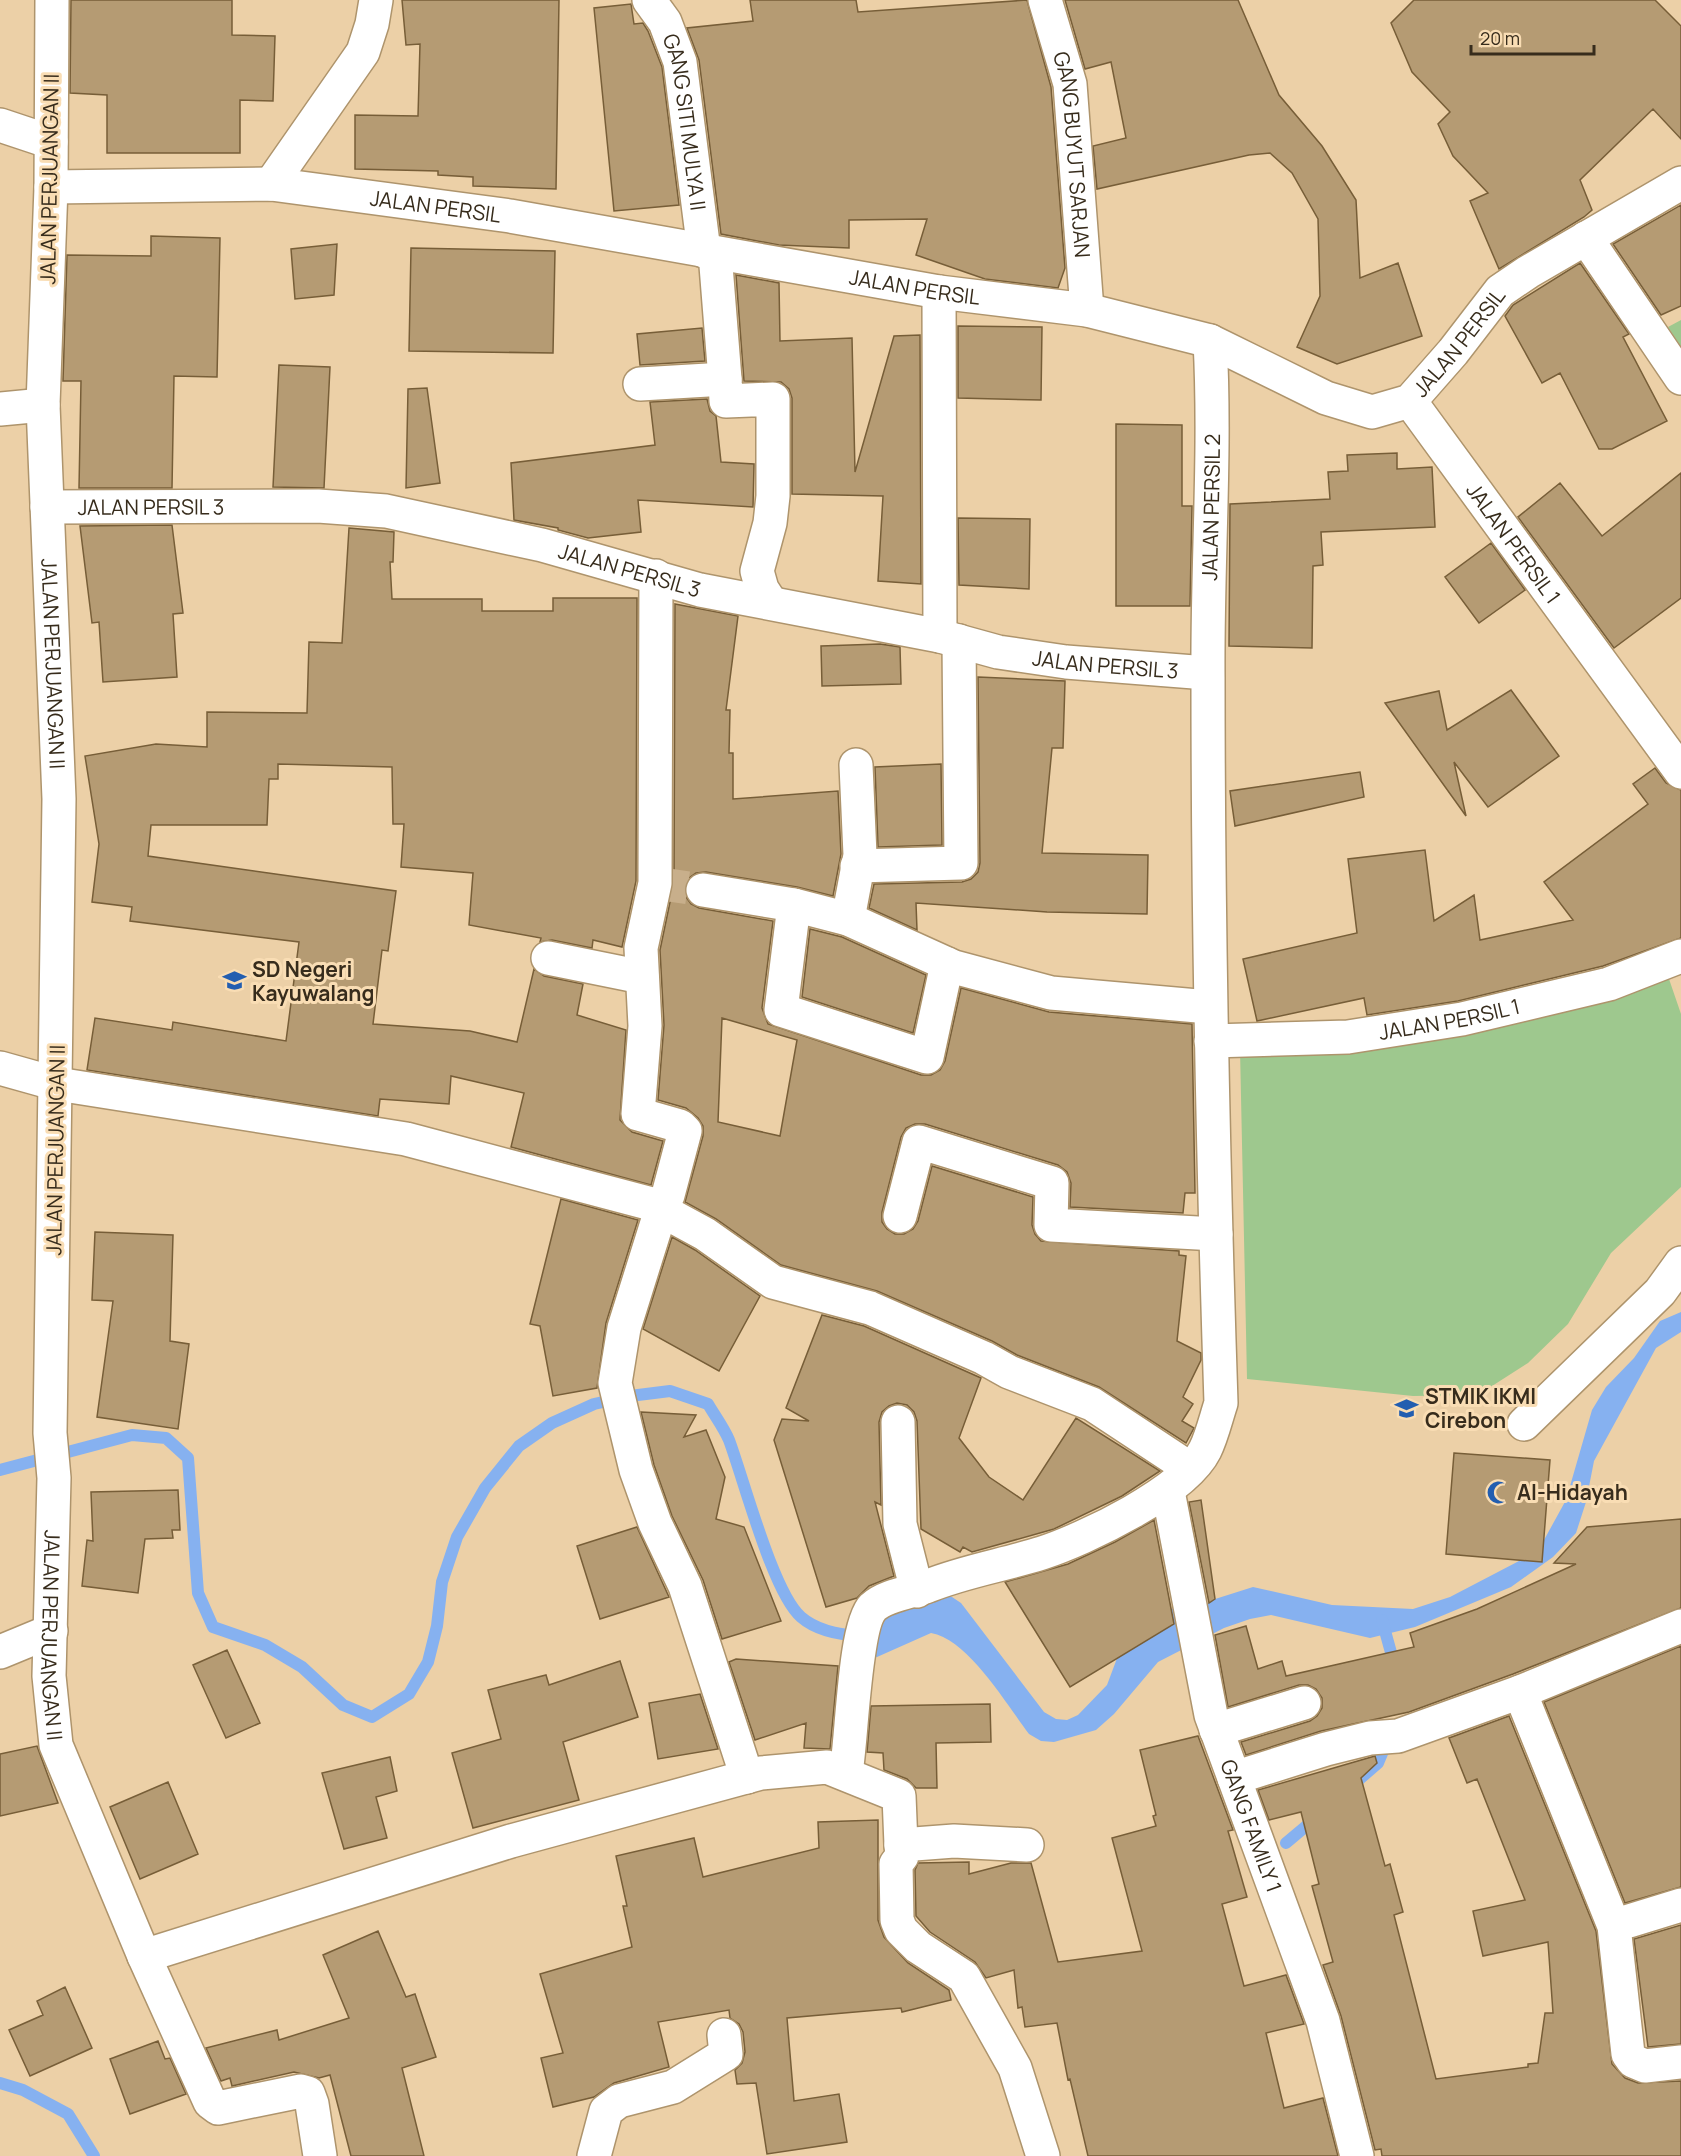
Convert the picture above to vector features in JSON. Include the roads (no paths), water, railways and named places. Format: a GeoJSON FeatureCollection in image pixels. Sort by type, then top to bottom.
{"type":"FeatureCollection","features":[{"type":"Feature","properties":{"kind":"street","name":"JALAN PERJUANGAN II"},"geometry":{"type":"LineString","coordinates":[[52,0],[51,187],[43,405],[59,799],[57,1084],[50,1433],[54,1478],[49,1676],[56,1745],[144,1956],[210,2102],[218,2108],[301,2091],[308,2093],[312,2104],[320,2156]]}},
{"type":"Feature","properties":{"kind":"street"},"geometry":{"type":"LineString","coordinates":[[271,184],[363,52],[372,24],[376,0]]}},
{"type":"Feature","properties":{"kind":"street","name":"GANG SITI MULYA II"},"geometry":{"type":"LineString","coordinates":[[649,0],[665,22],[680,62],[709,252],[726,401],[773,399],[773,496],[765,544],[760,553],[757,572],[762,589],[771,603]]}},
{"type":"Feature","properties":{"kind":"street","name":"GANG BUYUT SARJAN"},"geometry":{"type":"LineString","coordinates":[[1045,0],[1070,84],[1087,310]]}},
{"type":"Feature","properties":{"kind":"street"},"geometry":{"type":"LineString","coordinates":[[0,125],[51,142]]}},
{"type":"Feature","properties":{"kind":"street","name":"JALAN PERSIL"},"geometry":{"type":"LineString","coordinates":[[51,187],[271,184],[510,216],[939,292],[1087,310],[1210,341],[1326,398],[1372,412],[1410,401],[1453,352],[1500,291],[1681,183]]}},
{"type":"Feature","properties":{"kind":"street"},"geometry":{"type":"LineString","coordinates":[[1586,238],[1681,378]]}},
{"type":"Feature","properties":{"kind":"street"},"geometry":{"type":"LineString","coordinates":[[857,866],[960,863],[939,292]]}},
{"type":"Feature","properties":{"kind":"street","name":"JALAN PERSIL 2"},"geometry":{"type":"LineString","coordinates":[[1179,1479],[1204,1452],[1221,1403],[1209,1007],[1208,673],[1214,410],[1210,341]]}},
{"type":"Feature","properties":{"kind":"street"},"geometry":{"type":"LineString","coordinates":[[640,384],[725,379]]}},
{"type":"Feature","properties":{"kind":"street","name":"JALAN PERSIL 1"},"geometry":{"type":"LineString","coordinates":[[1410,401],[1681,772]]}},
{"type":"Feature","properties":{"kind":"street"},"geometry":{"type":"LineString","coordinates":[[0,408],[43,405]]}},
{"type":"Feature","properties":{"kind":"street","name":"JALAN PERSIL 3"},"geometry":{"type":"LineString","coordinates":[[47,507],[318,506],[386,511],[542,545],[700,590],[950,639],[998,652],[1066,662],[1208,673]]}},
{"type":"Feature","properties":{"kind":"street"},"geometry":{"type":"LineString","coordinates":[[656,576],[655,883],[641,948],[645,1026],[639,1114],[680,1126],[685,1131],[668,1195],[661,1210],[624,1328],[618,1397],[636,1470],[655,1522],[686,1586],[747,1777]]}},
{"type":"Feature","properties":{"kind":"street"},"geometry":{"type":"LineString","coordinates":[[848,919],[860,855],[856,765]]}},
{"type":"Feature","properties":{"kind":"street"},"geometry":{"type":"LineString","coordinates":[[703,890],[794,905],[848,919],[947,964],[1051,993],[1209,1007]]}},
{"type":"Feature","properties":{"kind":"street"},"geometry":{"type":"LineString","coordinates":[[794,905],[781,1010],[927,1057],[947,964]]}},
{"type":"Feature","properties":{"kind":"street","name":"JALAN PERSIL 1"},"geometry":{"type":"LineString","coordinates":[[1211,1041],[1348,1037],[1462,1019],[1610,984],[1681,956]]}},
{"type":"Feature","properties":{"kind":"street"},"geometry":{"type":"LineString","coordinates":[[548,958],[642,977]]}},
{"type":"Feature","properties":{"kind":"street"},"geometry":{"type":"LineString","coordinates":[[0,1068],[57,1084],[406,1139],[648,1203],[705,1234],[773,1282],[870,1308],[984,1358],[1009,1372],[1092,1404],[1179,1479],[1132,1512],[1044,1553],[954,1575],[873,1607],[866,1621],[856,1662],[851,1744],[846,1772]]}},
{"type":"Feature","properties":{"kind":"street"},"geometry":{"type":"LineString","coordinates":[[900,1216],[919,1142],[1052,1183],[1051,1225],[1216,1234]]}},
{"type":"Feature","properties":{"kind":"street"},"geometry":{"type":"LineString","coordinates":[[1524,1424],[1660,1292],[1681,1263]]}},
{"type":"Feature","properties":{"kind":"street"},"geometry":{"type":"LineString","coordinates":[[898,1422],[900,1524],[916,1590]]}},
{"type":"Feature","properties":{"kind":"street","name":"GANG FAMILY 1"},"geometry":{"type":"LineString","coordinates":[[1179,1479],[1186,1597],[1216,1730],[1323,2021],[1357,2156]]}},
{"type":"Feature","properties":{"kind":"street"},"geometry":{"type":"LineString","coordinates":[[1233,1778],[1348,1743],[1370,1738],[1398,1736],[1520,1692],[1681,1626]]}},
{"type":"Feature","properties":{"kind":"street"},"geometry":{"type":"LineString","coordinates":[[0,1652],[51,1631]]}},
{"type":"Feature","properties":{"kind":"street"},"geometry":{"type":"LineString","coordinates":[[1520,1692],[1622,1924],[1628,2054],[1633,2061],[1645,2066],[1681,2062]]}},
{"type":"Feature","properties":{"kind":"street"},"geometry":{"type":"LineString","coordinates":[[1216,1730],[1304,1703]]}},
{"type":"Feature","properties":{"kind":"street"},"geometry":{"type":"LineString","coordinates":[[144,1956],[511,1841],[747,1777],[804,1768],[827,1767],[846,1772],[873,1787],[899,1796],[902,1856],[896,1864],[897,1920],[901,1930],[918,1947],[964,1977],[1015,2068],[1043,2156]]}},
{"type":"Feature","properties":{"kind":"street"},"geometry":{"type":"LineString","coordinates":[[901,1845],[954,1841],[1027,1845]]}},
{"type":"Feature","properties":{"kind":"street"},"geometry":{"type":"LineString","coordinates":[[1622,1924],[1681,1905]]}},
{"type":"Feature","properties":{"kind":"street"},"geometry":{"type":"LineString","coordinates":[[594,2156],[606,2110],[618,2101],[674,2087],[717,2062],[726,2054],[724,2035]]}},
{"type":"Feature","properties":{"kind":"water"},"geometry":{"type":"Polygon","coordinates":[[[1681,1312],[1681,1332],[1656,1348],[1594,1461],[1586,1502],[1576,1533],[1553,1557],[1511,1587],[1415,1627],[1370,1638],[1271,1615],[1250,1619],[1224,1628],[1158,1662],[1114,1714],[1096,1730],[1054,1742],[1041,1741],[1029,1734],[973,1660],[945,1638],[931,1633],[877,1657],[863,1659],[874,1623],[946,1593],[961,1603],[1044,1712],[1056,1719],[1067,1720],[1078,1715],[1107,1685],[1128,1629],[1164,1609],[1202,1608],[1212,1600],[1253,1587],[1332,1605],[1413,1609],[1450,1597],[1519,1561],[1544,1540],[1566,1500],[1592,1410],[1606,1387],[1634,1358],[1660,1321],[1681,1312]]]}},
{"type":"Feature","properties":{"kind":"waterway"},"geometry":{"type":"LineString","coordinates":[[0,1470],[132,1435],[166,1438],[188,1458],[198,1593],[213,1627],[265,1645],[302,1667],[343,1705],[372,1717],[409,1694],[428,1662],[437,1626],[442,1582],[457,1537],[485,1488],[519,1446],[552,1423],[594,1404],[630,1396],[670,1391],[708,1404],[725,1431],[770,1561],[790,1604],[801,1617],[814,1626],[837,1633],[861,1636]]}},
{"type":"Feature","properties":{"kind":"waterway"},"geometry":{"type":"LineString","coordinates":[[1382,1620],[1395,1667]]}},
{"type":"Feature","properties":{"kind":"waterway"},"geometry":{"type":"LineString","coordinates":[[1348,1789],[1378,1763],[1386,1744]]}},
{"type":"Feature","properties":{"kind":"waterway"},"geometry":{"type":"LineString","coordinates":[[1286,1843],[1317,1817]]}},
{"type":"Feature","properties":{"kind":"waterway"},"geometry":{"type":"LineString","coordinates":[[0,2083],[23,2090],[68,2114],[94,2156]]}},
{"type":"Feature","properties":{"kind":"tunnel"},"geometry":{"type":"LineString","coordinates":[[655,883],[703,890]]}},
{"type":"Feature","properties":{"kind":"place","name":"SD Negeri Kayuwalang"},"geometry":{"type":"Point","coordinates":[234,981]}},
{"type":"Feature","properties":{"kind":"place","name":"STMIK IKMI Cirebon"},"geometry":{"type":"Point","coordinates":[1407,1408]}},
{"type":"Feature","properties":{"kind":"place","name":"Al-Hidayah"},"geometry":{"type":"Point","coordinates":[1499,1492]}}]}
